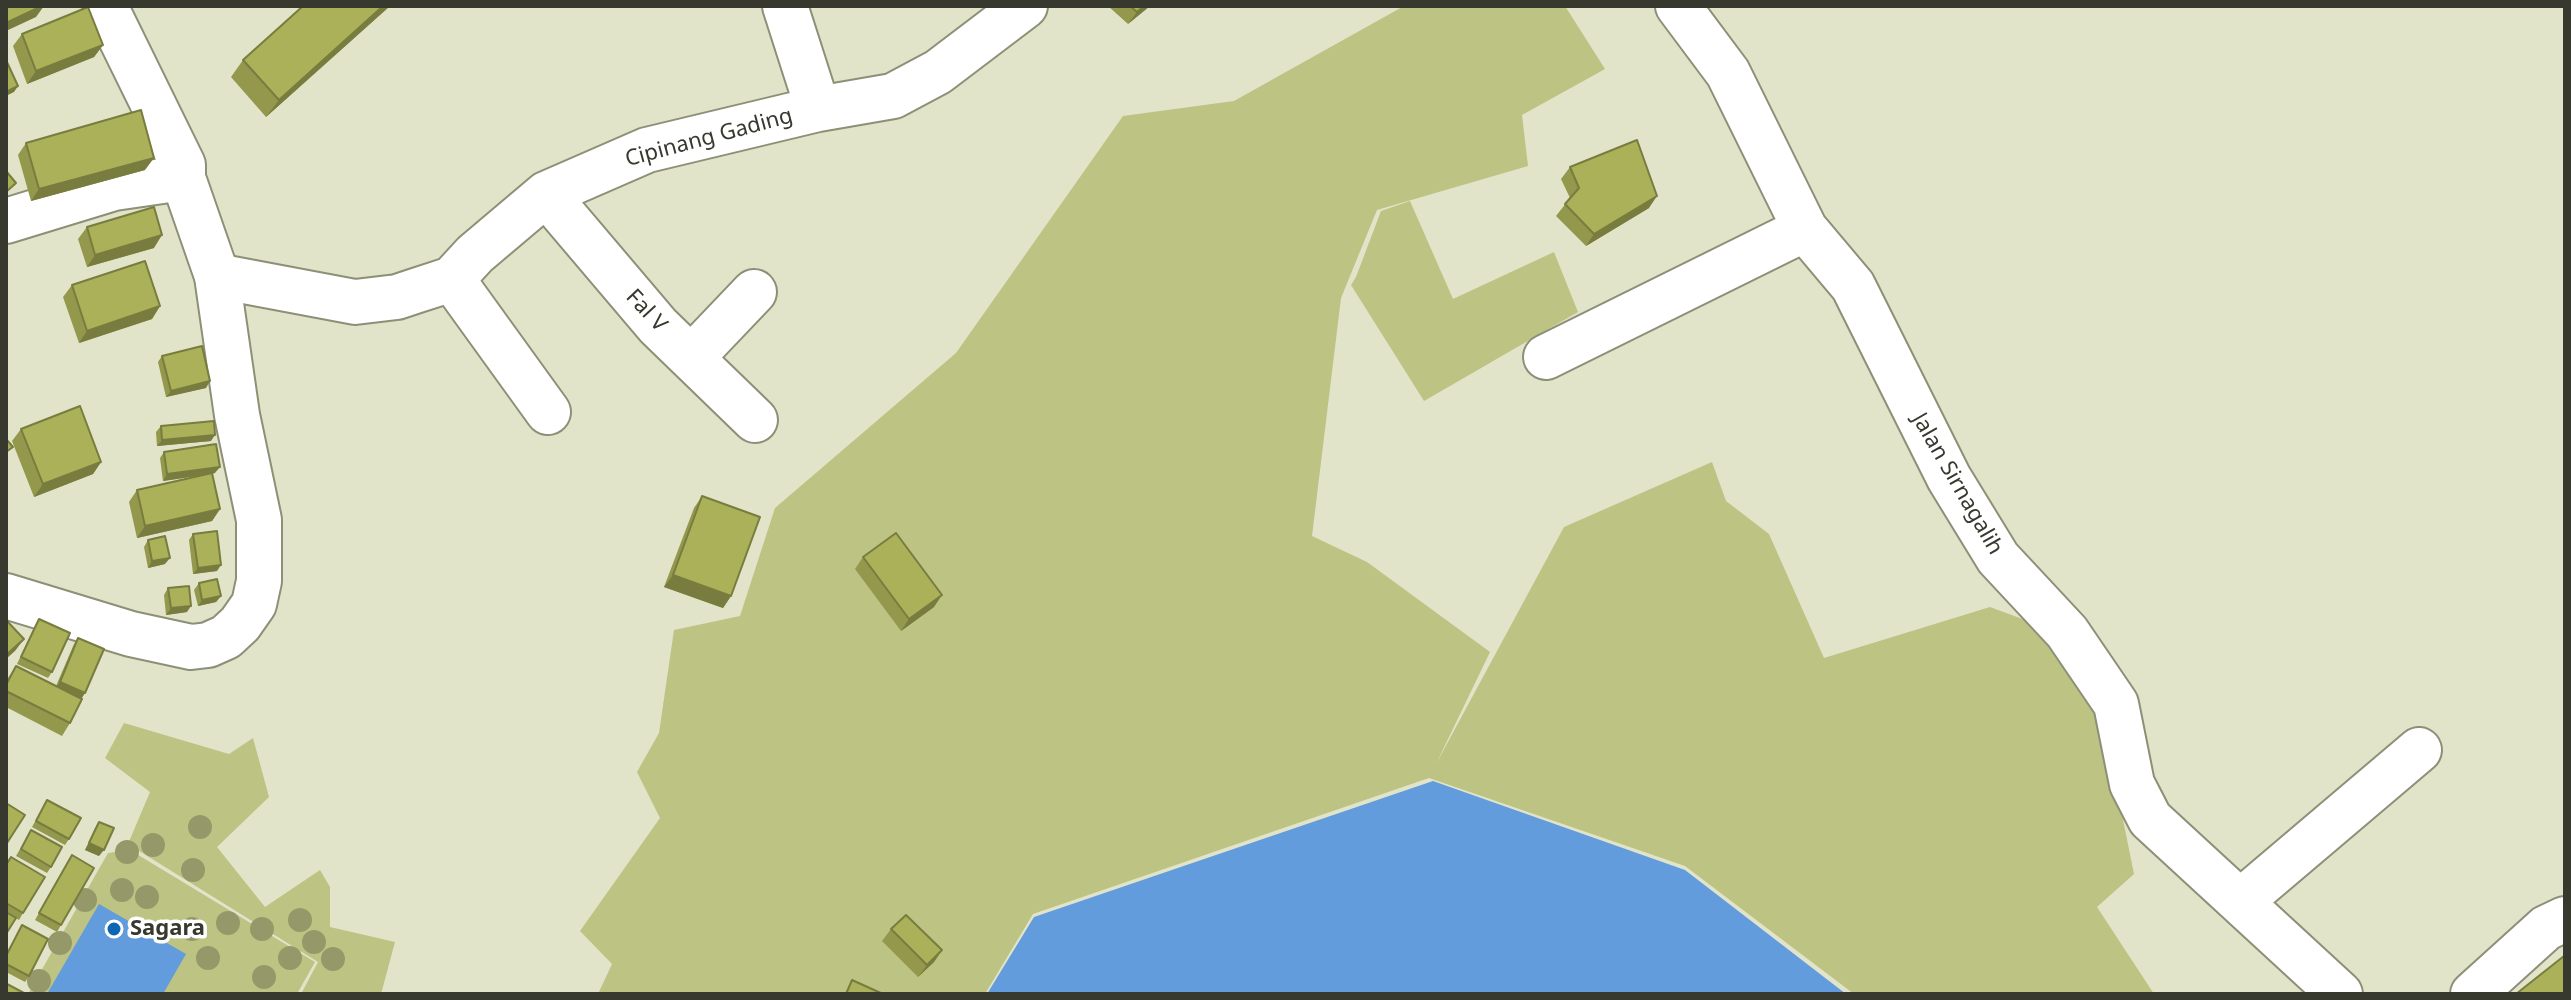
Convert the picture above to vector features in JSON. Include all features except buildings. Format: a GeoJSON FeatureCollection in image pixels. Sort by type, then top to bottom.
{"type":"FeatureCollection","features":[{"type":"Feature","properties":{"kind":"street"},"geometry":{"type":"LineString","coordinates":[[6,596],[131,634],[191,647],[208,645],[226,637],[240,624],[254,604],[259,581],[259,520],[235,402],[217,276],[183,178],[183,165],[105,6]]}},
{"type":"Feature","properties":{"kind":"street"},"geometry":{"type":"LineString","coordinates":[[785,6],[818,109]]}},
{"type":"Feature","properties":{"kind":"street","name":"Cipinang Gading"},"geometry":{"type":"LineString","coordinates":[[217,276],[355,302],[397,297],[452,279],[475,254],[546,194],[647,150],[818,109],[893,96],[938,72],[1025,6]]}},
{"type":"Feature","properties":{"kind":"street","name":"Jalan Sirnagalih"},"geometry":{"type":"LineString","coordinates":[[1678,6],[1728,73],[1805,229],[1853,286],[1949,478],[1998,558],[2067,632],[2116,704],[2132,784],[2150,819],[2340,994]]}},
{"type":"Feature","properties":{"kind":"street"},"geometry":{"type":"LineString","coordinates":[[6,221],[114,188],[183,178]]}},
{"type":"Feature","properties":{"kind":"street","name":"Fal V"},"geometry":{"type":"LineString","coordinates":[[546,194],[658,326],[755,420]]}},
{"type":"Feature","properties":{"kind":"street"},"geometry":{"type":"LineString","coordinates":[[1546,357],[1805,229]]}},
{"type":"Feature","properties":{"kind":"street"},"geometry":{"type":"LineString","coordinates":[[452,279],[548,412]]}},
{"type":"Feature","properties":{"kind":"street"},"geometry":{"type":"LineString","coordinates":[[692,357],[754,292]]}},
{"type":"Feature","properties":{"kind":"street"},"geometry":{"type":"LineString","coordinates":[[2241,901],[2419,750]]}},
{"type":"Feature","properties":{"kind":"street"},"geometry":{"type":"LineString","coordinates":[[2473,994],[2546,928],[2565,919]]}},
{"type":"Feature","properties":{"kind":"green space"},"geometry":{"type":"Polygon","coordinates":[[[1404,6],[1565,6],[1605,69],[1522,115],[1528,166],[1377,210],[1341,298],[1312,536],[1367,562],[1490,652],[1436,764],[1564,527],[1712,462],[1726,501],[1769,534],[1824,658],[1990,607],[2052,630],[2096,686],[2134,874],[2097,907],[2154,994],[1854,994],[1685,866],[1429,778],[1033,914],[985,994],[598,994],[612,964],[580,931],[660,818],[637,772],[659,733],[674,630],[740,616],[775,508],[956,353],[1123,116],[1234,101],[1404,6]]]}},
{"type":"Feature","properties":{"kind":"green space"},"geometry":{"type":"Polygon","coordinates":[[[1410,201],[1453,299],[1554,252],[1578,312],[1424,401],[1351,285],[1381,211],[1410,201]]]}},
{"type":"Feature","properties":{"kind":"green space"},"geometry":{"type":"Polygon","coordinates":[[[124,723],[229,754],[253,738],[269,797],[217,847],[265,907],[320,870],[330,887],[330,927],[395,942],[381,994],[301,994],[318,962],[128,844],[150,792],[105,758],[124,723]]]}},
{"type":"Feature","properties":{"kind":"green space"},"geometry":{"type":"Polygon","coordinates":[[[130,850],[315,962],[297,994],[28,994],[108,853],[130,850]]]}},
{"type":"Feature","properties":{"kind":"water"},"geometry":{"type":"Polygon","coordinates":[[[1433,781],[1685,870],[1846,994],[987,994],[1034,917],[1433,781]]]}},
{"type":"Feature","properties":{"kind":"water","name":"Sagara"},"geometry":{"type":"Polygon","coordinates":[[[99,904],[186,954],[163,994],[47,994],[99,904]]]}},
{"type":"Feature","properties":{"kind":"place","name":"Sagara"},"geometry":{"type":"Point","coordinates":[114,929]}}]}
